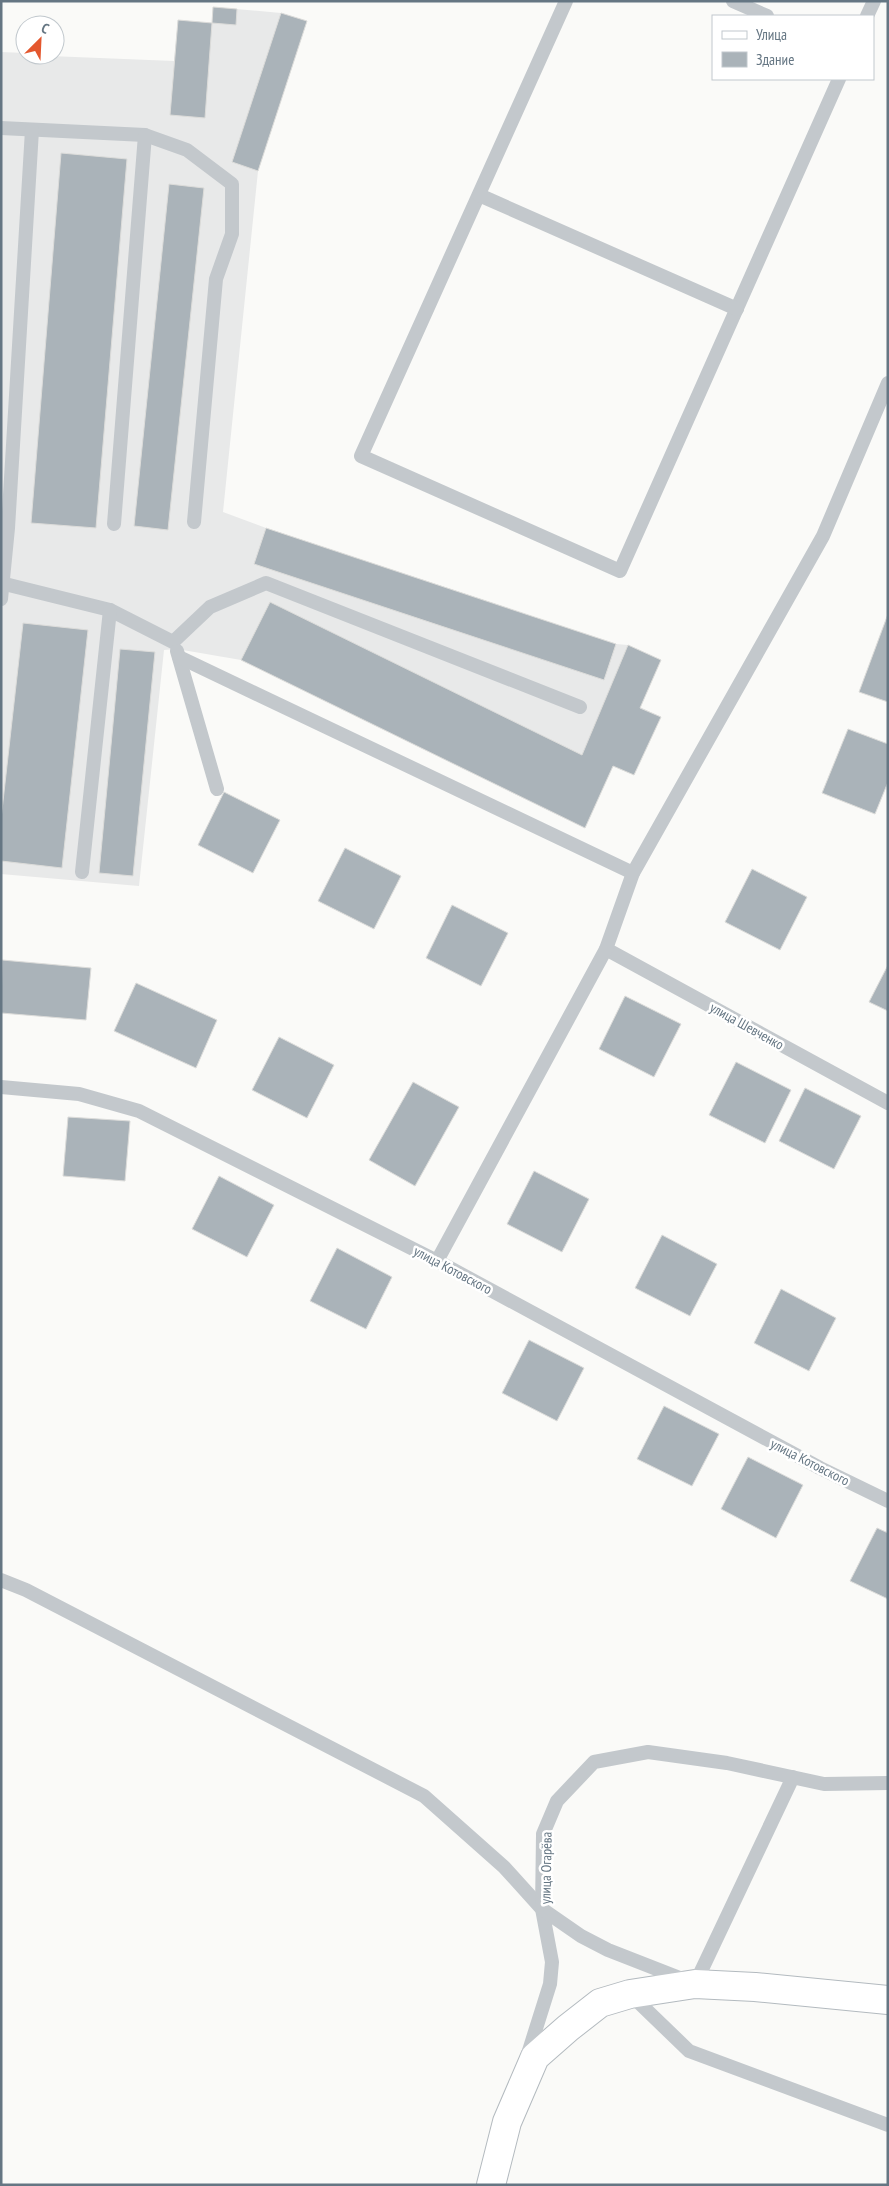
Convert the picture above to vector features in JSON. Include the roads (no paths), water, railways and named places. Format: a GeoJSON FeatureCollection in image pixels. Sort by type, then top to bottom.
{"type":"FeatureCollection","features":[{"type":"Feature","properties":{"kind":"main road"},"geometry":{"type":"LineString","coordinates":[[491,2185],[507,2122],[535,2057],[600,2003],[630,1994],[695,1984],[756,1987],[888,2000]]}},
{"type":"Feature","properties":{"kind":"lane"},"geometry":{"type":"LineString","coordinates":[[566,1],[361,456],[620,571],[839,80]]}},
{"type":"Feature","properties":{"kind":"lane"},"geometry":{"type":"LineString","coordinates":[[733,1],[765,15]]}},
{"type":"Feature","properties":{"kind":"lane"},"geometry":{"type":"LineString","coordinates":[[867,15],[874,1]]}},
{"type":"Feature","properties":{"kind":"lane"},"geometry":{"type":"LineString","coordinates":[[1,128],[145,135],[187,150],[232,184],[232,234],[216,279],[194,522]]}},
{"type":"Feature","properties":{"kind":"lane"},"geometry":{"type":"LineString","coordinates":[[1,599],[8,528],[32,130]]}},
{"type":"Feature","properties":{"kind":"lane"},"geometry":{"type":"LineString","coordinates":[[114,524],[145,135]]}},
{"type":"Feature","properties":{"kind":"lane"},"geometry":{"type":"LineString","coordinates":[[479,194],[737,309]]}},
{"type":"Feature","properties":{"kind":"lane"},"geometry":{"type":"LineString","coordinates":[[437,1261],[606,949],[633,873],[823,536],[888,383]]}},
{"type":"Feature","properties":{"kind":"lane"},"geometry":{"type":"LineString","coordinates":[[2,583],[110,610],[173,642],[217,789]]}},
{"type":"Feature","properties":{"kind":"lane"},"geometry":{"type":"LineString","coordinates":[[173,642],[210,607],[266,583],[580,707]]}},
{"type":"Feature","properties":{"kind":"lane"},"geometry":{"type":"LineString","coordinates":[[82,872],[110,610]]}},
{"type":"Feature","properties":{"kind":"lane"},"geometry":{"type":"LineString","coordinates":[[179,657],[633,873]]}},
{"type":"Feature","properties":{"kind":"lane","name":"улица Шевченко"},"geometry":{"type":"LineString","coordinates":[[606,949],[888,1103]]}},
{"type":"Feature","properties":{"kind":"lane","name":"улица Котовского"},"geometry":{"type":"LineString","coordinates":[[1,1086],[79,1094],[139,1111],[437,1261],[820,1468],[888,1500]]}},
{"type":"Feature","properties":{"kind":"lane"},"geometry":{"type":"LineString","coordinates":[[1,1580],[26,1590],[424,1796],[504,1867],[542,1909],[552,1962],[550,1984],[507,2122]]}},
{"type":"Feature","properties":{"kind":"lane","name":"улица Огарёва"},"geometry":{"type":"LineString","coordinates":[[695,1984],[608,1950],[581,1936],[542,1909],[543,1834],[557,1801],[594,1762],[648,1752],[727,1763],[824,1784],[888,1783]]}},
{"type":"Feature","properties":{"kind":"lane"},"geometry":{"type":"LineString","coordinates":[[695,1984],[793,1777]]}},
{"type":"Feature","properties":{"kind":"lane"},"geometry":{"type":"LineString","coordinates":[[630,1994],[689,2051],[888,2125]]}}]}
